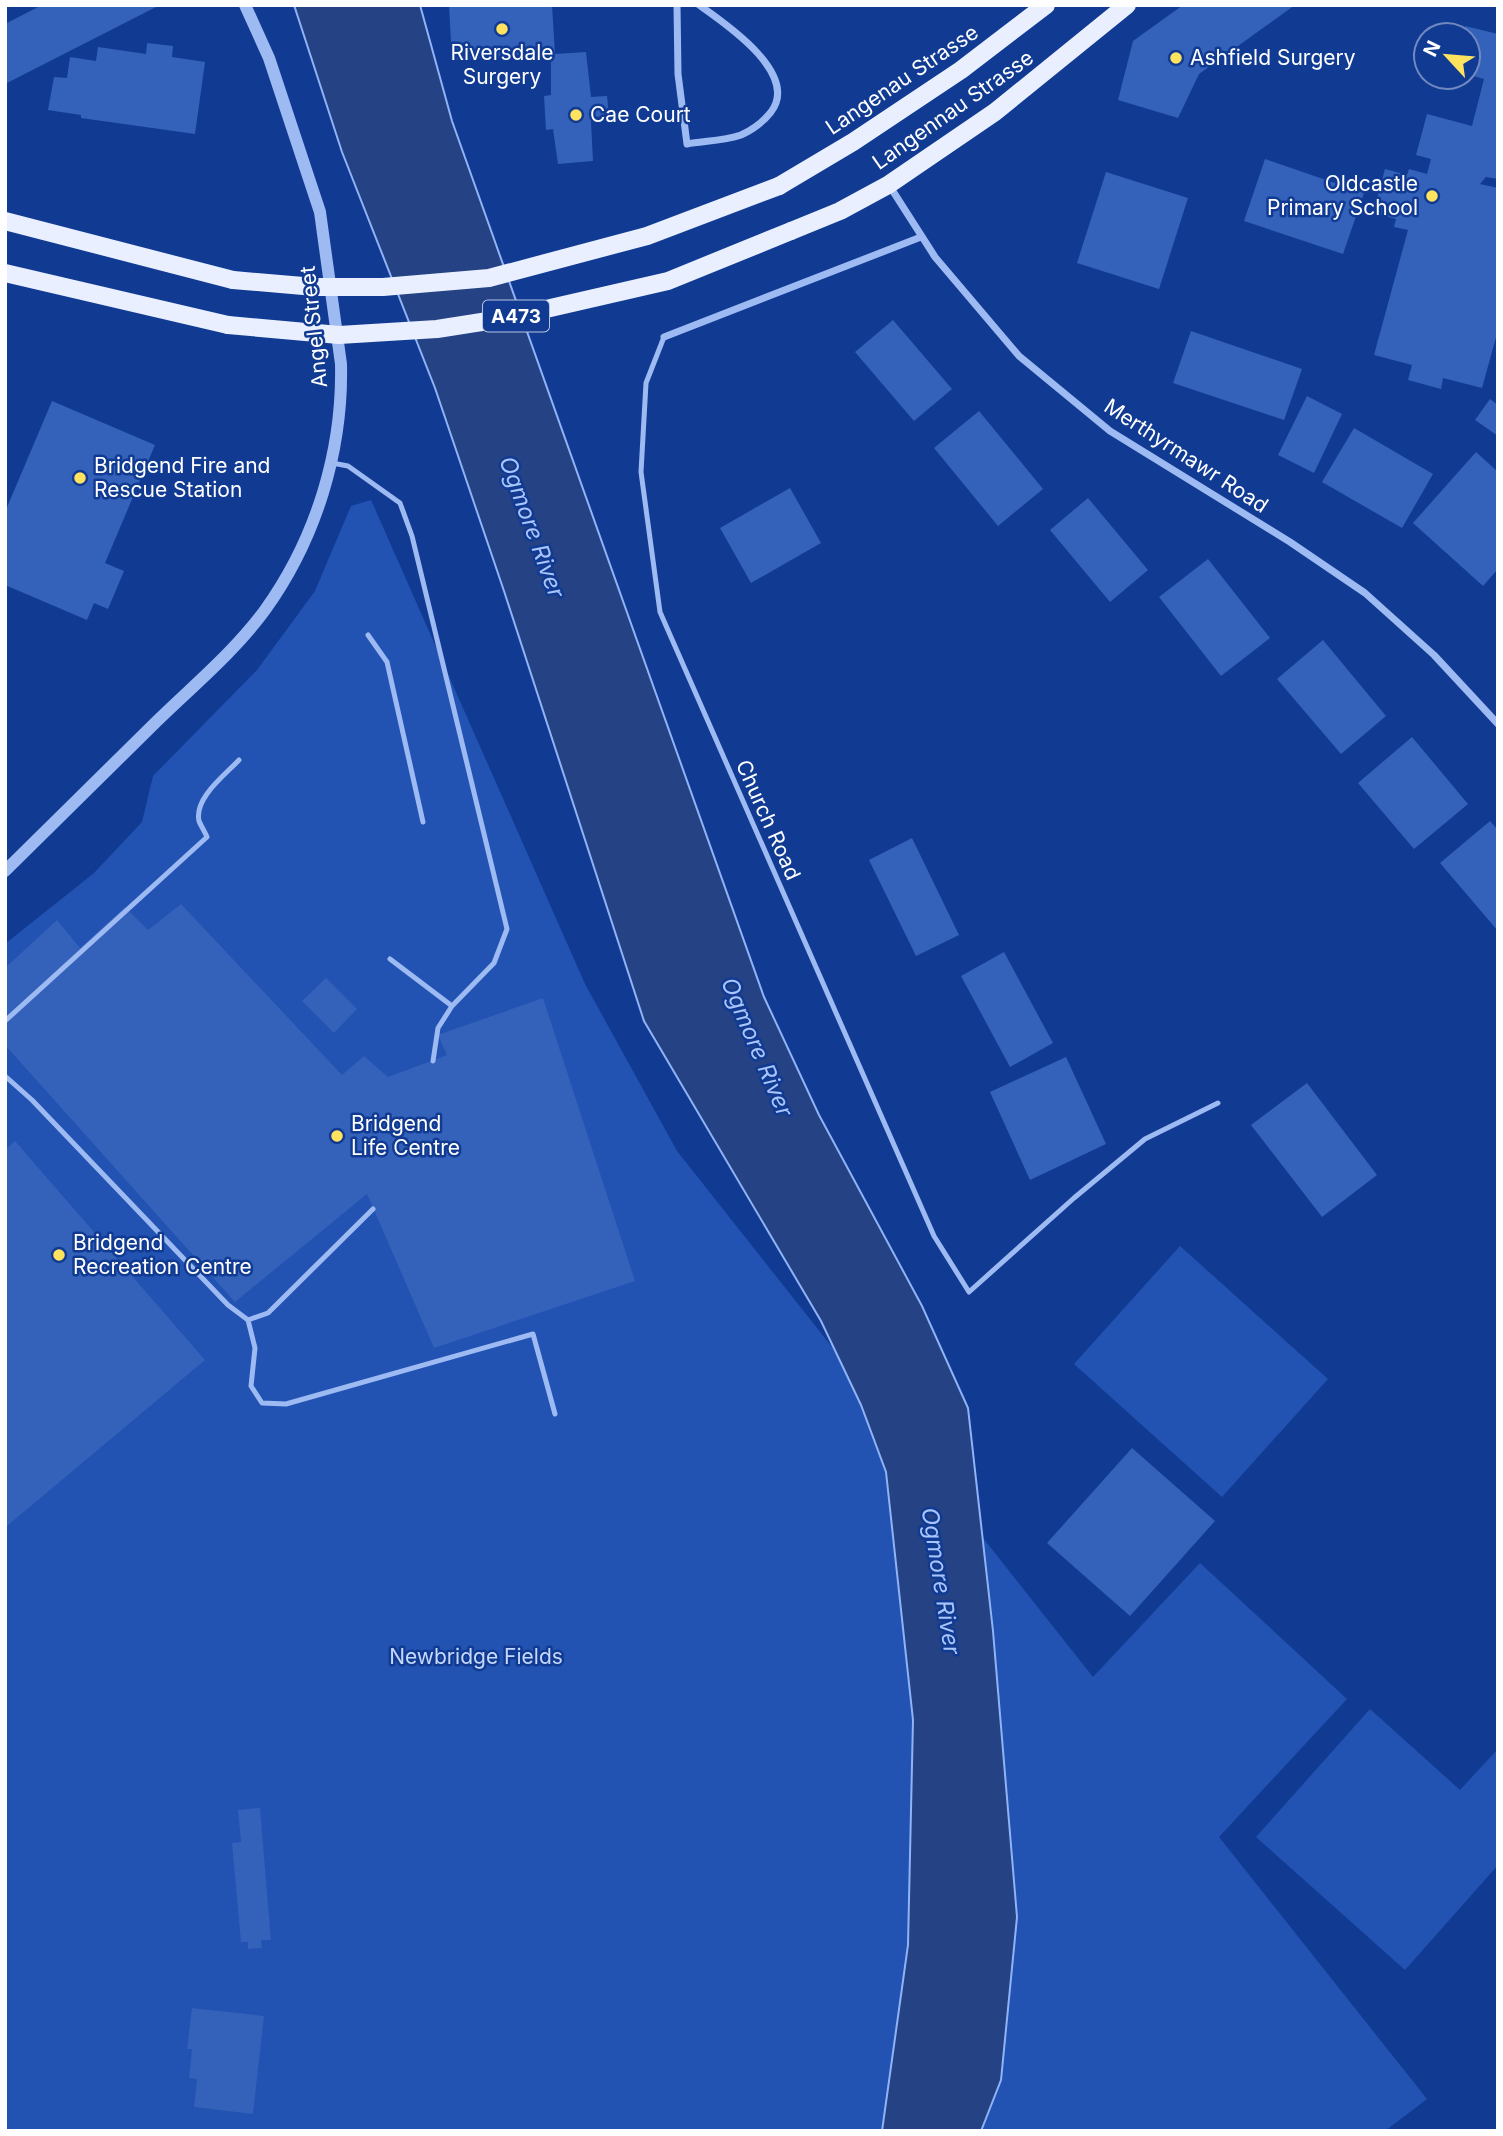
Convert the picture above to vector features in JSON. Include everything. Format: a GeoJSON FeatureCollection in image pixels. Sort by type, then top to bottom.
{"type":"FeatureCollection","features":[{"type":"Feature","properties":{"kind":"main road","name":"Langenau Strasse"},"geometry":{"type":"LineString","coordinates":[[5,221],[233,280],[315,287],[383,287],[489,278],[647,236],[779,186],[853,142],[950,77],[1046,5]]}},
{"type":"Feature","properties":{"kind":"main road","name":"Langennau Strasse"},"geometry":{"type":"LineString","coordinates":[[5,273],[228,325],[339,335],[437,329],[507,318],[668,281],[840,211],[888,185],[995,112],[1127,5]]}},
{"type":"Feature","properties":{"kind":"street","name":"Angel Street"},"geometry":{"type":"LineString","coordinates":[[5,870],[230,651],[265,610],[300,553],[332,463],[341,364],[320,212],[269,58],[245,5]]}},
{"type":"Feature","properties":{"kind":"street"},"geometry":{"type":"LineString","coordinates":[[677,5],[678,74],[687,144],[740,135],[764,122],[775,107],[777,89],[765,62],[749,43],[699,5]]}},
{"type":"Feature","properties":{"kind":"street","name":"Merthyrmawr Road"},"geometry":{"type":"LineString","coordinates":[[888,185],[935,257],[1019,356],[1110,431],[1290,542],[1365,593],[1434,656],[1498,724]]}},
{"type":"Feature","properties":{"kind":"street"},"geometry":{"type":"LineString","coordinates":[[664,337],[922,237]]}},
{"type":"Feature","properties":{"kind":"lane","name":"Church Road"},"geometry":{"type":"LineString","coordinates":[[664,337],[646,383],[641,472],[660,612],[934,1236],[969,1292],[1145,1139],[1218,1103]]}},
{"type":"Feature","properties":{"kind":"lane"},"geometry":{"type":"LineString","coordinates":[[332,463],[348,466],[400,503],[421,570],[507,929],[495,963],[452,1006],[438,1028],[433,1061]]}},
{"type":"Feature","properties":{"kind":"lane"},"geometry":{"type":"LineString","coordinates":[[368,635],[387,662],[423,822]]}},
{"type":"Feature","properties":{"kind":"lane"},"geometry":{"type":"LineString","coordinates":[[5,1021],[207,837],[199,821],[200,808],[206,795],[239,760]]}},
{"type":"Feature","properties":{"kind":"lane"},"geometry":{"type":"LineString","coordinates":[[390,959],[452,1006]]}},
{"type":"Feature","properties":{"kind":"lane"},"geometry":{"type":"LineString","coordinates":[[5,1076],[32,1100],[228,1306],[248,1320],[255,1348],[251,1386],[262,1403],[286,1404],[533,1334],[555,1414]]}},
{"type":"Feature","properties":{"kind":"lane"},"geometry":{"type":"LineString","coordinates":[[248,1320],[268,1313],[373,1209]]}},
{"type":"Feature","properties":{"kind":"green space","name":"Newbridge Fields"},"geometry":{"type":"Polygon","coordinates":[[[371,500],[585,984],[677,1151],[1093,1677],[1200,1563],[1347,1699],[1219,1837],[1427,2099],[1385,2131],[5,2131],[5,944],[94,873],[142,822],[153,776],[257,670],[315,591],[351,506],[371,500]]]}},
{"type":"Feature","properties":{"kind":"green space"},"geometry":{"type":"Polygon","coordinates":[[[1180,1246],[1328,1379],[1222,1497],[1074,1364],[1180,1246]]]}},
{"type":"Feature","properties":{"kind":"green space"},"geometry":{"type":"Polygon","coordinates":[[[1370,1709],[1460,1790],[1498,1749],[1498,1865],[1405,1970],[1256,1837],[1370,1709]]]}},
{"type":"Feature","properties":{"kind":"water","name":"Ogmore River"},"geometry":{"type":"Polygon","coordinates":[[[294,5],[420,5],[452,121],[764,997],[819,1115],[922,1306],[968,1408],[993,1631],[1017,1917],[1001,2080],[981,2131],[882,2131],[908,1945],[913,1720],[886,1472],[861,1405],[821,1321],[644,1021],[435,388],[342,152],[294,5]]]}},
{"type":"Feature","properties":{"kind":"building"},"geometry":{"type":"Polygon","coordinates":[[[42,5],[160,5],[5,84],[5,24],[42,5]]]}},
{"type":"Feature","properties":{"kind":"building"},"geometry":{"type":"Polygon","coordinates":[[[449,5],[552,5],[555,54],[586,52],[591,97],[607,96],[609,116],[592,117],[593,161],[558,164],[553,129],[546,130],[544,96],[551,95],[551,53],[452,60],[449,5]]]}},
{"type":"Feature","properties":{"kind":"building","name":"Ashfield Surgery"},"geometry":{"type":"Polygon","coordinates":[[[1183,5],[1295,5],[1199,74],[1178,118],[1118,100],[1133,41],[1183,5]]]}},
{"type":"Feature","properties":{"kind":"building"},"geometry":{"type":"Polygon","coordinates":[[[1482,30],[1498,34],[1498,179],[1486,177],[1480,184],[1498,188],[1498,330],[1482,388],[1443,378],[1441,389],[1408,380],[1412,365],[1374,355],[1408,230],[1394,227],[1396,219],[1373,213],[1385,169],[1407,175],[1409,169],[1427,174],[1431,159],[1416,155],[1427,114],[1472,126],[1484,79],[1482,30]]]}},
{"type":"Feature","properties":{"kind":"building"},"geometry":{"type":"Polygon","coordinates":[[[147,43],[173,46],[172,57],[205,62],[195,134],[81,118],[81,115],[48,110],[54,77],[67,78],[70,57],[96,61],[98,47],[146,54],[147,43]]]}},
{"type":"Feature","properties":{"kind":"building"},"geometry":{"type":"Polygon","coordinates":[[[1265,159],[1364,193],[1343,254],[1244,221],[1265,159]]]}},
{"type":"Feature","properties":{"kind":"building"},"geometry":{"type":"Polygon","coordinates":[[[1106,172],[1188,198],[1159,289],[1077,263],[1106,172]]]}},
{"type":"Feature","properties":{"kind":"building"},"geometry":{"type":"Polygon","coordinates":[[[893,320],[952,389],[914,421],[855,352],[893,320]]]}},
{"type":"Feature","properties":{"kind":"building"},"geometry":{"type":"Polygon","coordinates":[[[1191,331],[1302,369],[1284,420],[1173,383],[1191,331]]]}},
{"type":"Feature","properties":{"kind":"building"},"geometry":{"type":"Polygon","coordinates":[[[1307,396],[1342,414],[1314,473],[1278,455],[1307,396]]]}},
{"type":"Feature","properties":{"kind":"building"},"geometry":{"type":"Polygon","coordinates":[[[1490,399],[1498,405],[1498,436],[1475,420],[1490,399]]]}},
{"type":"Feature","properties":{"kind":"building","name":"Bridgend Fire and Rescue Station"},"geometry":{"type":"Polygon","coordinates":[[[52,401],[155,445],[105,563],[124,571],[108,609],[94,603],[87,620],[5,585],[5,512],[52,401]]]}},
{"type":"Feature","properties":{"kind":"building"},"geometry":{"type":"Polygon","coordinates":[[[979,411],[1043,489],[998,526],[934,448],[979,411]]]}},
{"type":"Feature","properties":{"kind":"building"},"geometry":{"type":"Polygon","coordinates":[[[1354,428],[1433,474],[1402,528],[1322,482],[1354,428]]]}},
{"type":"Feature","properties":{"kind":"building"},"geometry":{"type":"Polygon","coordinates":[[[1476,452],[1498,472],[1498,569],[1483,586],[1413,523],[1476,452]]]}},
{"type":"Feature","properties":{"kind":"building"},"geometry":{"type":"Polygon","coordinates":[[[790,488],[821,543],[751,583],[720,528],[790,488]]]}},
{"type":"Feature","properties":{"kind":"building"},"geometry":{"type":"Polygon","coordinates":[[[1088,498],[1148,570],[1110,602],[1050,530],[1088,498]]]}},
{"type":"Feature","properties":{"kind":"building"},"geometry":{"type":"Polygon","coordinates":[[[1208,559],[1270,638],[1221,676],[1159,597],[1208,559]]]}},
{"type":"Feature","properties":{"kind":"building"},"geometry":{"type":"Polygon","coordinates":[[[1323,640],[1386,716],[1341,754],[1277,679],[1323,640]]]}},
{"type":"Feature","properties":{"kind":"building"},"geometry":{"type":"Polygon","coordinates":[[[1412,737],[1468,804],[1414,849],[1358,783],[1412,737]]]}},
{"type":"Feature","properties":{"kind":"building"},"geometry":{"type":"Polygon","coordinates":[[[1490,821],[1498,830],[1498,931],[1440,863],[1490,821]]]}},
{"type":"Feature","properties":{"kind":"building"},"geometry":{"type":"Polygon","coordinates":[[[912,838],[959,935],[916,956],[869,860],[912,838]]]}},
{"type":"Feature","properties":{"kind":"building","name":"Bridgend Life Centre"},"geometry":{"type":"Polygon","coordinates":[[[181,904],[342,1075],[364,1056],[388,1077],[447,1055],[438,1035],[543,998],[635,1281],[434,1348],[367,1194],[235,1302],[5,1045],[5,968],[57,920],[80,948],[125,907],[148,930],[181,904]]]}},
{"type":"Feature","properties":{"kind":"building"},"geometry":{"type":"Polygon","coordinates":[[[1004,952],[1053,1043],[1010,1067],[961,976],[1004,952]]]}},
{"type":"Feature","properties":{"kind":"building"},"geometry":{"type":"Polygon","coordinates":[[[326,978],[357,1009],[334,1033],[302,1001],[326,978]]]}},
{"type":"Feature","properties":{"kind":"building"},"geometry":{"type":"Polygon","coordinates":[[[1066,1057],[1106,1144],[1030,1180],[990,1092],[1066,1057]]]}},
{"type":"Feature","properties":{"kind":"building"},"geometry":{"type":"Polygon","coordinates":[[[1307,1083],[1377,1175],[1322,1217],[1251,1125],[1307,1083]]]}},
{"type":"Feature","properties":{"kind":"building","name":"Bridgend Recreation Centre"},"geometry":{"type":"Polygon","coordinates":[[[15,1141],[205,1360],[7,1526],[5,1150],[15,1141]]]}},
{"type":"Feature","properties":{"kind":"building"},"geometry":{"type":"Polygon","coordinates":[[[1132,1448],[1215,1521],[1130,1616],[1047,1543],[1132,1448]]]}},
{"type":"Feature","properties":{"kind":"building"},"geometry":{"type":"Polygon","coordinates":[[[260,1808],[271,1940],[261,1940],[262,1948],[248,1949],[248,1942],[241,1942],[232,1843],[241,1842],[238,1810],[260,1808]]]}},
{"type":"Feature","properties":{"kind":"building"},"geometry":{"type":"Polygon","coordinates":[[[192,2008],[264,2016],[253,2114],[194,2107],[197,2079],[189,2078],[192,2049],[187,2049],[192,2008]]]}},
{"type":"Feature","properties":{"kind":"place","name":"Riversdale Surgery"},"geometry":{"type":"Point","coordinates":[502,29]}},
{"type":"Feature","properties":{"kind":"place","name":"Ashfield Surgery"},"geometry":{"type":"Point","coordinates":[1176,58]}},
{"type":"Feature","properties":{"kind":"place","name":"Cae Court"},"geometry":{"type":"Point","coordinates":[576,115]}},
{"type":"Feature","properties":{"kind":"place","name":"Oldcastle Primary School"},"geometry":{"type":"Point","coordinates":[1432,196]}},
{"type":"Feature","properties":{"kind":"place","name":"Bridgend Fire and Rescue Station"},"geometry":{"type":"Point","coordinates":[80,478]}},
{"type":"Feature","properties":{"kind":"place","name":"Bridgend Life Centre"},"geometry":{"type":"Point","coordinates":[337,1136]}},
{"type":"Feature","properties":{"kind":"place","name":"Bridgend Recreation Centre"},"geometry":{"type":"Point","coordinates":[59,1255]}}]}
